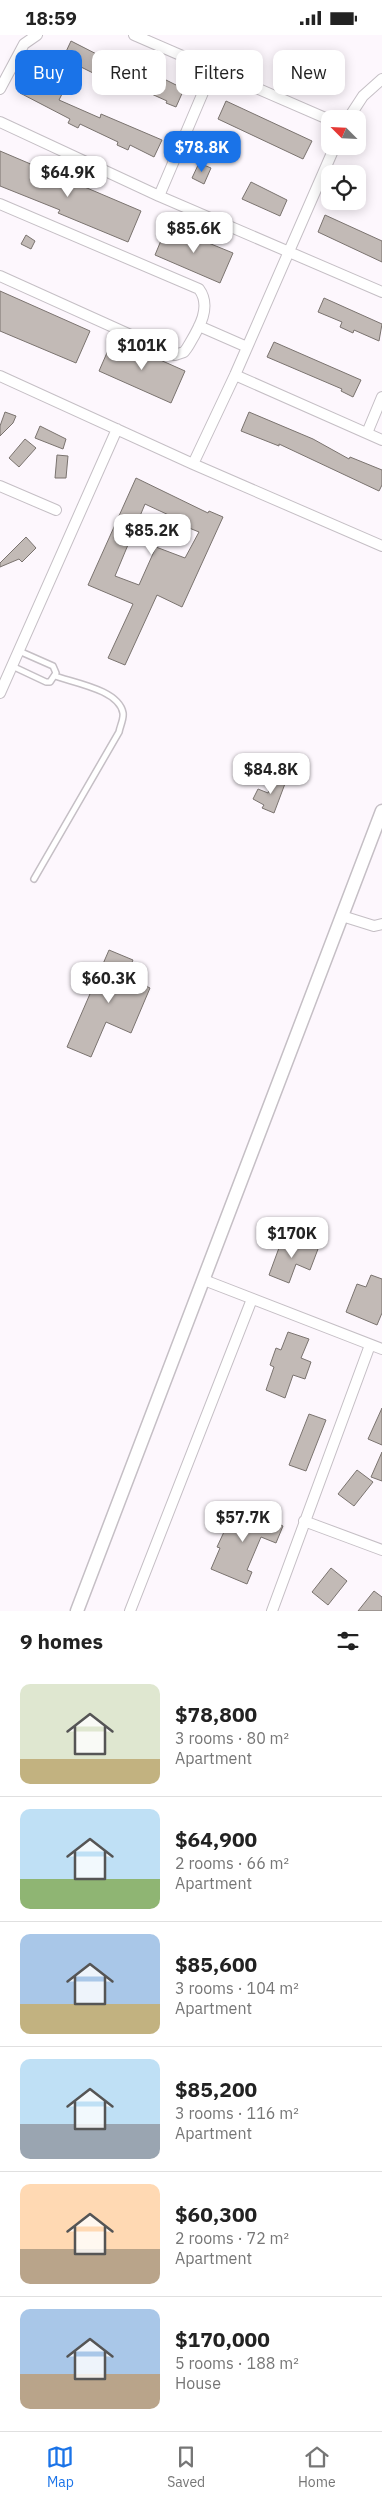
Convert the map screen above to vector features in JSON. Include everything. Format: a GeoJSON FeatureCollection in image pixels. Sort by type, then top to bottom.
{"type":"FeatureCollection","features":[{"type":"Feature","properties":{"kind":"street"},"geometry":{"type":"LineString","coordinates":[[0,89],[24,44],[37,35]]}},
{"type":"Feature","properties":{"kind":"street"},"geometry":{"type":"LineString","coordinates":[[134,35],[176,53]]}},
{"type":"Feature","properties":{"kind":"street"},"geometry":{"type":"LineString","coordinates":[[354,110],[363,96],[382,79]]}},
{"type":"Feature","properties":{"kind":"street"},"geometry":{"type":"LineString","coordinates":[[263,91],[321,116]]}},
{"type":"Feature","properties":{"kind":"street"},"geometry":{"type":"LineString","coordinates":[[159,197],[202,95]]}},
{"type":"Feature","properties":{"kind":"street"},"geometry":{"type":"LineString","coordinates":[[0,122],[159,197],[290,251],[382,292]]}},
{"type":"Feature","properties":{"kind":"street"},"geometry":{"type":"LineString","coordinates":[[192,464],[236,375],[331,155]]}},
{"type":"Feature","properties":{"kind":"street"},"geometry":{"type":"LineString","coordinates":[[0,204],[199,289],[205,303],[199,326],[184,353],[175,355],[0,276]]}},
{"type":"Feature","properties":{"kind":"street"},"geometry":{"type":"LineString","coordinates":[[199,326],[247,347]]}},
{"type":"Feature","properties":{"kind":"street"},"geometry":{"type":"LineString","coordinates":[[236,375],[382,440]]}},
{"type":"Feature","properties":{"kind":"street"},"geometry":{"type":"LineString","coordinates":[[0,376],[192,464],[382,546]]}},
{"type":"Feature","properties":{"kind":"street"},"geometry":{"type":"LineString","coordinates":[[366,433],[382,397]]}},
{"type":"Feature","properties":{"kind":"street"},"geometry":{"type":"LineString","coordinates":[[0,693],[117,429]]}},
{"type":"Feature","properties":{"kind":"street"},"geometry":{"type":"LineString","coordinates":[[0,486],[56,510]]}},
{"type":"Feature","properties":{"kind":"street"},"geometry":{"type":"LineString","coordinates":[[77,1611],[382,811]]}},
{"type":"Feature","properties":{"kind":"street"},"geometry":{"type":"LineString","coordinates":[[342,916],[374,926],[382,924]]}},
{"type":"Feature","properties":{"kind":"street"},"geometry":{"type":"LineString","coordinates":[[204,1280],[382,1349]]}},
{"type":"Feature","properties":{"kind":"street"},"geometry":{"type":"LineString","coordinates":[[130,1611],[252,1299]]}},
{"type":"Feature","properties":{"kind":"street"},"geometry":{"type":"LineString","coordinates":[[272,1611],[370,1345]]}},
{"type":"Feature","properties":{"kind":"street"},"geometry":{"type":"LineString","coordinates":[[304,1521],[382,1550]]}},
{"type":"Feature","properties":{"kind":"lane"},"geometry":{"type":"LineString","coordinates":[[12,666],[46,682],[50,682],[55,676],[56,673],[52,666],[18,650]]}},
{"type":"Feature","properties":{"kind":"lane"},"geometry":{"type":"LineString","coordinates":[[34,879],[119,732],[123,715],[120,705],[110,695],[55,676]]}},
{"type":"Feature","properties":{"kind":"building"},"geometry":{"type":"Polygon","coordinates":[[[71,41],[92,52],[92,72],[82,68],[82,50],[67,50],[71,41]]]}},
{"type":"Feature","properties":{"kind":"building"},"geometry":{"type":"Polygon","coordinates":[[[166,80],[176,85],[176,95],[181,95],[176,107],[166,103],[167,101],[154,95],[166,95],[166,80]]]}},
{"type":"Feature","properties":{"kind":"building"},"geometry":{"type":"Polygon","coordinates":[[[24,95],[62,95],[59,100],[100,118],[101,114],[162,140],[154,157],[130,145],[128,150],[117,145],[118,142],[80,124],[78,128],[68,123],[70,119],[24,95]]]}},
{"type":"Feature","properties":{"kind":"building"},"geometry":{"type":"Polygon","coordinates":[[[226,101],[312,141],[303,159],[218,119],[226,101]]]}},
{"type":"Feature","properties":{"kind":"building"},"geometry":{"type":"Polygon","coordinates":[[[0,151],[141,211],[128,242],[58,213],[60,210],[0,186],[0,151]]]}},
{"type":"Feature","properties":{"kind":"building"},"geometry":{"type":"Polygon","coordinates":[[[199,163],[211,168],[204,184],[192,178],[199,163]]]}},
{"type":"Feature","properties":{"kind":"building"},"geometry":{"type":"Polygon","coordinates":[[[251,182],[287,200],[280,216],[242,199],[251,182]]]}},
{"type":"Feature","properties":{"kind":"building"},"geometry":{"type":"Polygon","coordinates":[[[325,215],[382,241],[382,262],[318,232],[325,215]]]}},
{"type":"Feature","properties":{"kind":"building"},"geometry":{"type":"Polygon","coordinates":[[[167,226],[233,253],[220,283],[155,255],[167,226]]]}},
{"type":"Feature","properties":{"kind":"building"},"geometry":{"type":"Polygon","coordinates":[[[26,235],[35,241],[31,249],[21,244],[26,235]]]}},
{"type":"Feature","properties":{"kind":"building"},"geometry":{"type":"Polygon","coordinates":[[[0,291],[90,331],[76,363],[0,331],[0,291]]]}},
{"type":"Feature","properties":{"kind":"building"},"geometry":{"type":"Polygon","coordinates":[[[324,298],[382,324],[379,341],[354,330],[353,333],[340,327],[342,322],[318,312],[324,298]]]}},
{"type":"Feature","properties":{"kind":"building"},"geometry":{"type":"Polygon","coordinates":[[[113,339],[185,371],[171,403],[99,371],[113,339]]]}},
{"type":"Feature","properties":{"kind":"building"},"geometry":{"type":"Polygon","coordinates":[[[274,342],[361,380],[353,397],[341,391],[342,389],[267,357],[274,342]]]}},
{"type":"Feature","properties":{"kind":"building"},"geometry":{"type":"Polygon","coordinates":[[[5,412],[16,416],[13,423],[0,436],[0,426],[5,412]]]}},
{"type":"Feature","properties":{"kind":"building"},"geometry":{"type":"Polygon","coordinates":[[[249,412],[313,439],[349,459],[350,457],[382,470],[382,485],[379,491],[279,444],[279,446],[241,431],[249,412]]]}},
{"type":"Feature","properties":{"kind":"building"},"geometry":{"type":"Polygon","coordinates":[[[40,426],[66,439],[63,449],[35,438],[40,426]]]}},
{"type":"Feature","properties":{"kind":"building"},"geometry":{"type":"Polygon","coordinates":[[[25,439],[36,448],[19,467],[9,458],[25,439]]]}},
{"type":"Feature","properties":{"kind":"building"},"geometry":{"type":"Polygon","coordinates":[[[57,455],[68,456],[66,478],[55,478],[57,455]]]}},
{"type":"Feature","properties":{"kind":"building"},"geometry":{"type":"Polygon","coordinates":[[[136,478],[208,513],[209,511],[223,517],[182,607],[157,595],[125,665],[108,658],[133,604],[88,585],[136,478]],[[145,504],[115,576],[139,585],[156,547],[185,558],[199,532],[172,521],[173,517],[145,504]]]}},
{"type":"Feature","properties":{"kind":"building"},"geometry":{"type":"Polygon","coordinates":[[[26,537],[36,548],[22,562],[19,559],[0,567],[0,563],[26,537]]]}},
{"type":"Feature","properties":{"kind":"building"},"geometry":{"type":"Polygon","coordinates":[[[275,776],[286,781],[274,813],[262,808],[264,805],[253,799],[258,789],[268,793],[275,776]]]}},
{"type":"Feature","properties":{"kind":"building"},"geometry":{"type":"Polygon","coordinates":[[[109,950],[133,960],[126,976],[150,988],[131,1033],[106,1022],[91,1057],[67,1047],[109,950]]]}},
{"type":"Feature","properties":{"kind":"building"},"geometry":{"type":"Polygon","coordinates":[[[283,1237],[318,1249],[310,1270],[296,1264],[289,1283],[269,1275],[283,1237]]]}},
{"type":"Feature","properties":{"kind":"building"},"geometry":{"type":"Polygon","coordinates":[[[371,1275],[382,1279],[382,1313],[377,1325],[346,1312],[357,1284],[366,1287],[371,1275]]]}},
{"type":"Feature","properties":{"kind":"building"},"geometry":{"type":"Polygon","coordinates":[[[288,1332],[309,1339],[301,1358],[311,1362],[305,1379],[293,1375],[285,1398],[266,1390],[274,1367],[270,1365],[276,1348],[281,1350],[288,1332]]]}},
{"type":"Feature","properties":{"kind":"building"},"geometry":{"type":"Polygon","coordinates":[[[382,1408],[382,1445],[368,1439],[382,1408]]]}},
{"type":"Feature","properties":{"kind":"building"},"geometry":{"type":"Polygon","coordinates":[[[309,1414],[326,1420],[306,1471],[289,1465],[309,1414]]]}},
{"type":"Feature","properties":{"kind":"building"},"geometry":{"type":"Polygon","coordinates":[[[382,1452],[382,1481],[371,1477],[382,1452]]]}},
{"type":"Feature","properties":{"kind":"building"},"geometry":{"type":"Polygon","coordinates":[[[357,1470],[373,1482],[354,1506],[338,1494],[357,1470]]]}},
{"type":"Feature","properties":{"kind":"building"},"geometry":{"type":"Polygon","coordinates":[[[236,1506],[283,1526],[276,1543],[261,1537],[247,1570],[252,1572],[247,1584],[211,1569],[220,1548],[217,1547],[236,1506]]]}},
{"type":"Feature","properties":{"kind":"building"},"geometry":{"type":"Polygon","coordinates":[[[331,1568],[347,1581],[328,1605],[312,1592],[331,1568]]]}},
{"type":"Feature","properties":{"kind":"building"},"geometry":{"type":"Polygon","coordinates":[[[374,1591],[382,1597],[382,1611],[358,1611],[374,1591]]]}}]}
